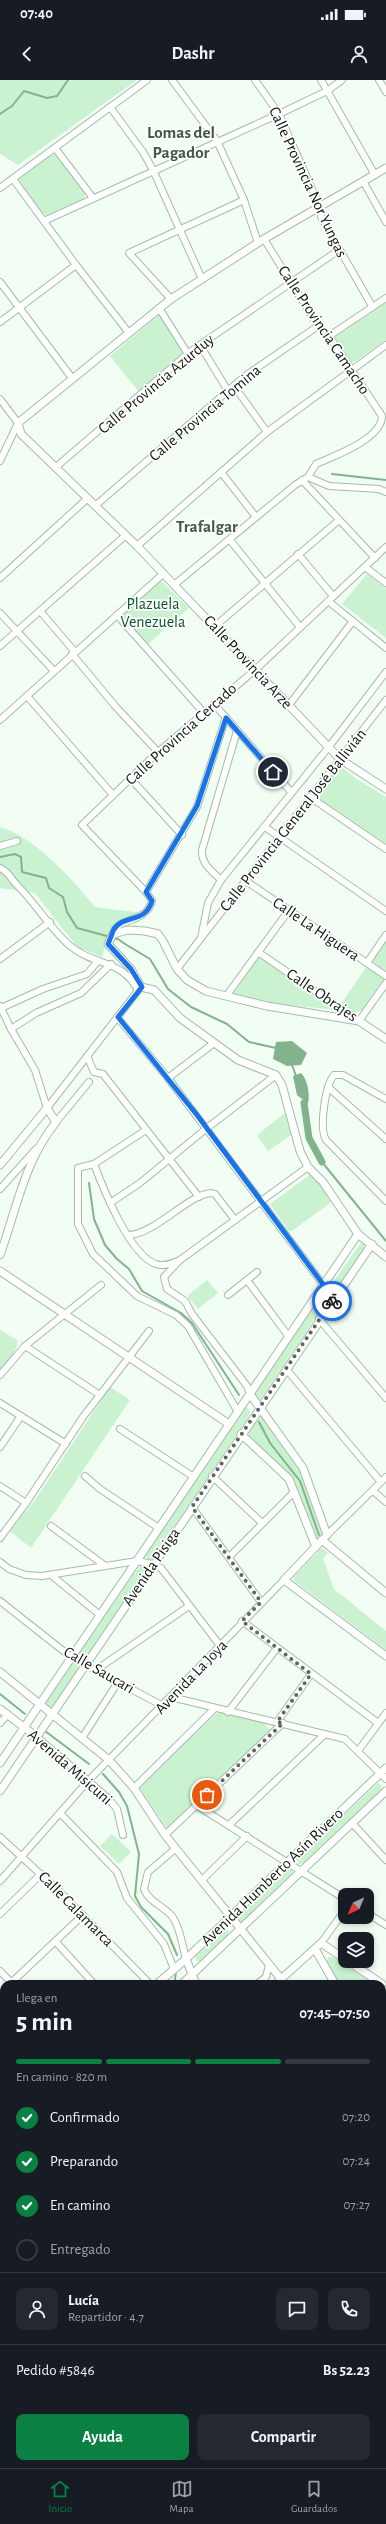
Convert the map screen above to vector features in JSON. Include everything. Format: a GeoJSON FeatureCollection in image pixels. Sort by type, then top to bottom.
{"type":"FeatureCollection","features":[{"type":"Feature","properties":{"kind":"street"},"geometry":{"type":"LineString","coordinates":[[0,188],[147,80]]}},
{"type":"Feature","properties":{"kind":"street","name":"Calle Provincia Camacho"},"geometry":{"type":"LineString","coordinates":[[172,80],[217,141],[261,241],[291,282],[318,326],[329,336],[382,416],[382,422],[375,432],[332,459],[316,464],[308,477]]}},
{"type":"Feature","properties":{"kind":"street","name":"Calle Provincia Nor Yungas"},"geometry":{"type":"LineString","coordinates":[[255,80],[279,114],[320,207],[321,216],[372,306]]}},
{"type":"Feature","properties":{"kind":"street"},"geometry":{"type":"LineString","coordinates":[[321,80],[375,174]]}},
{"type":"Feature","properties":{"kind":"street"},"geometry":{"type":"LineString","coordinates":[[44,221],[153,170],[279,114],[327,91],[342,80]]}},
{"type":"Feature","properties":{"kind":"street"},"geometry":{"type":"LineString","coordinates":[[379,80],[386,92]]}},
{"type":"Feature","properties":{"kind":"street"},"geometry":{"type":"LineString","coordinates":[[110,107],[143,152],[153,170],[202,279]]}},
{"type":"Feature","properties":{"kind":"street"},"geometry":{"type":"LineString","coordinates":[[55,148],[93,198]]}},
{"type":"Feature","properties":{"kind":"street"},"geometry":{"type":"LineString","coordinates":[[0,461],[18,423],[159,308],[261,241],[386,168]]}},
{"type":"Feature","properties":{"kind":"street"},"geometry":{"type":"LineString","coordinates":[[13,179],[76,265],[129,332]]}},
{"type":"Feature","properties":{"kind":"street"},"geometry":{"type":"LineString","coordinates":[[363,181],[386,222]]}},
{"type":"Feature","properties":{"kind":"street"},"geometry":{"type":"LineString","coordinates":[[171,299],[129,253],[244,200]]}},
{"type":"Feature","properties":{"kind":"street","name":"Calle Provincia Azurduy"},"geometry":{"type":"LineString","coordinates":[[56,467],[188,354],[339,250]]}},
{"type":"Feature","properties":{"kind":"street"},"geometry":{"type":"LineString","coordinates":[[0,322],[76,265]]}},
{"type":"Feature","properties":{"kind":"street"},"geometry":{"type":"LineString","coordinates":[[0,282],[72,378]]}},
{"type":"Feature","properties":{"kind":"street"},"geometry":{"type":"LineString","coordinates":[[329,336],[386,298]]}},
{"type":"Feature","properties":{"kind":"street"},"geometry":{"type":"LineString","coordinates":[[159,308],[188,354]]}},
{"type":"Feature","properties":{"kind":"street","name":"Calle Provincia Tomina"},"geometry":{"type":"LineString","coordinates":[[95,506],[234,386],[318,326]]}},
{"type":"Feature","properties":{"kind":"street"},"geometry":{"type":"LineString","coordinates":[[200,345],[228,391]]}},
{"type":"Feature","properties":{"kind":"street"},"geometry":{"type":"LineString","coordinates":[[137,546],[267,432],[386,345]]}},
{"type":"Feature","properties":{"kind":"street"},"geometry":{"type":"LineString","coordinates":[[234,386],[267,432]]}},
{"type":"Feature","properties":{"kind":"street"},"geometry":{"type":"LineString","coordinates":[[0,399],[18,423]]}},
{"type":"Feature","properties":{"kind":"street","name":"Calle Provincia Arze"},"geometry":{"type":"LineString","coordinates":[[18,423],[21,434],[137,546],[289,705],[328,748],[340,759],[386,789]]}},
{"type":"Feature","properties":{"kind":"street"},"geometry":{"type":"LineString","coordinates":[[221,472],[256,518]]}},
{"type":"Feature","properties":{"kind":"street"},"geometry":{"type":"LineString","coordinates":[[174,585],[302,480],[308,477],[329,486],[379,489],[386,492]]}},
{"type":"Feature","properties":{"kind":"street"},"geometry":{"type":"LineString","coordinates":[[302,480],[375,558]]}},
{"type":"Feature","properties":{"kind":"street"},"geometry":{"type":"LineString","coordinates":[[0,578],[88,498]]}},
{"type":"Feature","properties":{"kind":"street"},"geometry":{"type":"LineString","coordinates":[[214,627],[339,520]]}},
{"type":"Feature","properties":{"kind":"street"},"geometry":{"type":"LineString","coordinates":[[0,646],[126,535]]}},
{"type":"Feature","properties":{"kind":"street"},"geometry":{"type":"LineString","coordinates":[[230,540],[300,627]]}},
{"type":"Feature","properties":{"kind":"street","name":"Calle Provincia Cercado"},"geometry":{"type":"LineString","coordinates":[[146,892],[82,825],[158,752],[255,670],[386,547]]}},
{"type":"Feature","properties":{"kind":"street"},"geometry":{"type":"LineString","coordinates":[[298,554],[333,596]]}},
{"type":"Feature","properties":{"kind":"street"},"geometry":{"type":"LineString","coordinates":[[365,567],[386,584]]}},
{"type":"Feature","properties":{"kind":"street"},"geometry":{"type":"LineString","coordinates":[[0,720],[73,653],[163,574]]}},
{"type":"Feature","properties":{"kind":"street"},"geometry":{"type":"LineString","coordinates":[[328,601],[386,648]]}},
{"type":"Feature","properties":{"kind":"street"},"geometry":{"type":"LineString","coordinates":[[40,611],[116,707],[158,752]]}},
{"type":"Feature","properties":{"kind":"street"},"geometry":{"type":"LineString","coordinates":[[0,613],[54,671]]}},
{"type":"Feature","properties":{"kind":"street"},"geometry":{"type":"LineString","coordinates":[[116,616],[204,713]]}},
{"type":"Feature","properties":{"kind":"street"},"geometry":{"type":"LineString","coordinates":[[289,705],[353,621]]}},
{"type":"Feature","properties":{"kind":"street","name":"Calle Provincia General José Ballivián"},"geometry":{"type":"LineString","coordinates":[[200,940],[207,908],[221,880],[328,748],[386,672]]}},
{"type":"Feature","properties":{"kind":"street"},"geometry":{"type":"LineString","coordinates":[[27,696],[114,795]]}},
{"type":"Feature","properties":{"kind":"street","name":"Calle Provincia General José Ballivián"},"geometry":{"type":"LineString","coordinates":[[177,969],[386,700]]}},
{"type":"Feature","properties":{"kind":"street"},"geometry":{"type":"LineString","coordinates":[[214,704],[291,792]]}},
{"type":"Feature","properties":{"kind":"street"},"geometry":{"type":"LineString","coordinates":[[140,989],[131,969],[110,948],[108,944],[118,926],[144,915],[149,909],[152,901],[146,892],[182,835],[197,806],[226,718]]}},
{"type":"Feature","properties":{"kind":"street"},"geometry":{"type":"LineString","coordinates":[[221,880],[204,863],[202,850],[237,731]]}},
{"type":"Feature","properties":{"kind":"street"},"geometry":{"type":"LineString","coordinates":[[131,779],[182,835]]}},
{"type":"Feature","properties":{"kind":"street"},"geometry":{"type":"LineString","coordinates":[[310,797],[386,849]]}},
{"type":"Feature","properties":{"kind":"street"},"geometry":{"type":"LineString","coordinates":[[265,827],[386,911]]}},
{"type":"Feature","properties":{"kind":"street"},"geometry":{"type":"LineString","coordinates":[[0,846],[17,841]]}},
{"type":"Feature","properties":{"kind":"street"},"geometry":{"type":"LineString","coordinates":[[0,868],[11,876],[68,944],[82,956],[97,962],[111,964],[140,989],[154,990],[167,1007],[238,1060],[276,1075],[282,1085],[300,1151],[308,1167],[323,1182],[358,1234],[386,1257]]}},
{"type":"Feature","properties":{"kind":"street","name":"Calle La Higuera"},"geometry":{"type":"LineString","coordinates":[[246,881],[386,976]]}},
{"type":"Feature","properties":{"kind":"street"},"geometry":{"type":"LineString","coordinates":[[227,995],[288,910]]}},
{"type":"Feature","properties":{"kind":"street"},"geometry":{"type":"LineString","coordinates":[[0,959],[50,922]]}},
{"type":"Feature","properties":{"kind":"street"},"geometry":{"type":"LineString","coordinates":[[113,934],[119,931],[139,930],[158,934],[177,969],[197,986],[267,1006],[359,1021],[386,982]]}},
{"type":"Feature","properties":{"kind":"street"},"geometry":{"type":"LineString","coordinates":[[367,963],[386,935]]}},
{"type":"Feature","properties":{"kind":"street","name":"Calle Obrajes"},"geometry":{"type":"LineString","coordinates":[[258,952],[386,1039]]}},
{"type":"Feature","properties":{"kind":"street"},"geometry":{"type":"LineString","coordinates":[[56,1122],[46,1108],[35,1070],[11,1030],[0,1007],[43,989],[87,974],[97,962]]}},
{"type":"Feature","properties":{"kind":"street"},"geometry":{"type":"LineString","coordinates":[[11,1030],[36,1013],[81,993],[111,964]]}},
{"type":"Feature","properties":{"kind":"street"},"geometry":{"type":"LineString","coordinates":[[0,1165],[140,989]]}},
{"type":"Feature","properties":{"kind":"street"},"geometry":{"type":"LineString","coordinates":[[118,1017],[207,1128],[334,1299]]}},
{"type":"Feature","properties":{"kind":"street"},"geometry":{"type":"LineString","coordinates":[[168,1078],[214,1043]]}},
{"type":"Feature","properties":{"kind":"street"},"geometry":{"type":"LineString","coordinates":[[86,1056],[94,1072],[103,1074],[199,1197]]}},
{"type":"Feature","properties":{"kind":"street"},"geometry":{"type":"LineString","coordinates":[[385,1198],[337,1152],[326,1140],[321,1130],[328,1087],[332,1078],[338,1074],[384,1098],[386,1090]]}},
{"type":"Feature","properties":{"kind":"street"},"geometry":{"type":"LineString","coordinates":[[110,1203],[140,1183],[207,1128],[276,1075]]}},
{"type":"Feature","properties":{"kind":"street"},"geometry":{"type":"LineString","coordinates":[[0,1190],[37,1148],[89,1082]]}},
{"type":"Feature","properties":{"kind":"street"},"geometry":{"type":"LineString","coordinates":[[328,1087],[386,1139]]}},
{"type":"Feature","properties":{"kind":"street"},"geometry":{"type":"LineString","coordinates":[[146,1130],[94,1164],[78,1168],[78,1224],[93,1254],[137,1296],[176,1315],[188,1326],[238,1412]]}},
{"type":"Feature","properties":{"kind":"street"},"geometry":{"type":"LineString","coordinates":[[0,1255],[18,1194],[37,1148]]}},
{"type":"Feature","properties":{"kind":"street"},"geometry":{"type":"LineString","coordinates":[[94,1164],[110,1203],[128,1235],[148,1260],[156,1264],[164,1265],[180,1260]]}},
{"type":"Feature","properties":{"kind":"street"},"geometry":{"type":"LineString","coordinates":[[308,1167],[180,1260],[167,1272],[164,1283],[174,1296],[185,1301],[192,1314],[247,1386],[250,1394],[303,1468],[327,1535]]}},
{"type":"Feature","properties":{"kind":"street"},"geometry":{"type":"LineString","coordinates":[[128,1235],[137,1235],[165,1220],[199,1197],[208,1193],[215,1194],[235,1220]]}},
{"type":"Feature","properties":{"kind":"street","name":"Avenida Pisiga"},"geometry":{"type":"LineString","coordinates":[[0,1763],[358,1234]]}},
{"type":"Feature","properties":{"kind":"street","name":"Avenida Pisiga"},"geometry":{"type":"LineString","coordinates":[[0,1791],[212,1476],[372,1244]]}},
{"type":"Feature","properties":{"kind":"street"},"geometry":{"type":"LineString","coordinates":[[0,1271],[128,1358],[229,1424]]}},
{"type":"Feature","properties":{"kind":"street"},"geometry":{"type":"LineString","coordinates":[[228,1295],[257,1272]]}},
{"type":"Feature","properties":{"kind":"street"},"geometry":{"type":"LineString","coordinates":[[247,1280],[289,1337]]}},
{"type":"Feature","properties":{"kind":"street"},"geometry":{"type":"LineString","coordinates":[[0,1375],[25,1346],[102,1285]]}},
{"type":"Feature","properties":{"kind":"street"},"geometry":{"type":"LineString","coordinates":[[319,1319],[386,1398]]}},
{"type":"Feature","properties":{"kind":"street"},"geometry":{"type":"LineString","coordinates":[[0,1538],[26,1503],[100,1394],[149,1331]]}},
{"type":"Feature","properties":{"kind":"street"},"geometry":{"type":"LineString","coordinates":[[25,1346],[100,1394]]}},
{"type":"Feature","properties":{"kind":"street"},"geometry":{"type":"LineString","coordinates":[[286,1369],[381,1482]]}},
{"type":"Feature","properties":{"kind":"street"},"geometry":{"type":"LineString","coordinates":[[0,1403],[66,1444]]}},
{"type":"Feature","properties":{"kind":"street"},"geometry":{"type":"LineString","coordinates":[[0,1447],[21,1416]]}},
{"type":"Feature","properties":{"kind":"street"},"geometry":{"type":"LineString","coordinates":[[120,1429],[194,1477]]}},
{"type":"Feature","properties":{"kind":"street"},"geometry":{"type":"LineString","coordinates":[[241,1434],[289,1479],[316,1547]]}},
{"type":"Feature","properties":{"kind":"street"},"geometry":{"type":"LineString","coordinates":[[85,1476],[100,1489],[159,1528]]}},
{"type":"Feature","properties":{"kind":"street"},"geometry":{"type":"LineString","coordinates":[[212,1476],[262,1523]]}},
{"type":"Feature","properties":{"kind":"street","name":"Avenida La Joya"},"geometry":{"type":"LineString","coordinates":[[0,1881],[88,1781],[221,1647],[242,1621],[386,1477]]}},
{"type":"Feature","properties":{"kind":"street"},"geometry":{"type":"LineString","coordinates":[[0,1486],[26,1503]]}},
{"type":"Feature","properties":{"kind":"street"},"geometry":{"type":"LineString","coordinates":[[373,1491],[386,1502]]}},
{"type":"Feature","properties":{"kind":"street"},"geometry":{"type":"LineString","coordinates":[[229,1557],[294,1492]]}},
{"type":"Feature","properties":{"kind":"street"},"geometry":{"type":"LineString","coordinates":[[192,1507],[261,1602]]}},
{"type":"Feature","properties":{"kind":"street"},"geometry":{"type":"LineString","coordinates":[[51,1526],[104,1565]]}},
{"type":"Feature","properties":{"kind":"street"},"geometry":{"type":"LineString","coordinates":[[322,1540],[386,1593]]}},
{"type":"Feature","properties":{"kind":"street"},"geometry":{"type":"LineString","coordinates":[[0,1562],[10,1569],[26,1575],[51,1575],[104,1565],[137,1561],[153,1564],[161,1568],[221,1647]]}},
{"type":"Feature","properties":{"kind":"street"},"geometry":{"type":"LineString","coordinates":[[51,1575],[100,1615]]}},
{"type":"Feature","properties":{"kind":"street"},"geometry":{"type":"LineString","coordinates":[[284,1580],[386,1656]]}},
{"type":"Feature","properties":{"kind":"street","name":"Calle Saucari"},"geometry":{"type":"LineString","coordinates":[[0,1601],[71,1658],[86,1664],[162,1706]]}},
{"type":"Feature","properties":{"kind":"street"},"geometry":{"type":"LineString","coordinates":[[96,1670],[189,1606]]}},
{"type":"Feature","properties":{"kind":"street"},"geometry":{"type":"LineString","coordinates":[[242,1621],[378,1723]]}},
{"type":"Feature","properties":{"kind":"street"},"geometry":{"type":"LineString","coordinates":[[228,1712],[277,1648]]}},
{"type":"Feature","properties":{"kind":"street"},"geometry":{"type":"LineString","coordinates":[[0,1672],[109,1760],[134,1788],[165,1835],[269,1965],[277,1980]]}},
{"type":"Feature","properties":{"kind":"street"},"geometry":{"type":"LineString","coordinates":[[165,1835],[280,1723],[311,1674]]}},
{"type":"Feature","properties":{"kind":"street"},"geometry":{"type":"LineString","coordinates":[[82,1738],[118,1682]]}},
{"type":"Feature","properties":{"kind":"street"},"geometry":{"type":"LineString","coordinates":[[171,1697],[228,1712],[345,1739],[386,1779]]}},
{"type":"Feature","properties":{"kind":"street"},"geometry":{"type":"LineString","coordinates":[[134,1788],[215,1708]]}},
{"type":"Feature","properties":{"kind":"street","name":"Avenida Misicuni"},"geometry":{"type":"LineString","coordinates":[[0,1709],[37,1737],[108,1798],[117,1809],[123,1835]]}},
{"type":"Feature","properties":{"kind":"street"},"geometry":{"type":"LineString","coordinates":[[358,1751],[386,1713]]}},
{"type":"Feature","properties":{"kind":"street"},"geometry":{"type":"LineString","coordinates":[[0,1722],[8,1714]]}},
{"type":"Feature","properties":{"kind":"street"},"geometry":{"type":"LineString","coordinates":[[229,1825],[325,1734]]}},
{"type":"Feature","properties":{"kind":"street","name":"Avenida Humberto Asín Rivero"},"geometry":{"type":"LineString","coordinates":[[162,1980],[186,1959],[386,1768]]}},
{"type":"Feature","properties":{"kind":"street","name":"Avenida Humberto Asín Rivero"},"geometry":{"type":"LineString","coordinates":[[186,1980],[386,1791]]}},
{"type":"Feature","properties":{"kind":"street"},"geometry":{"type":"LineString","coordinates":[[196,1806],[229,1825],[338,1894]]}},
{"type":"Feature","properties":{"kind":"street"},"geometry":{"type":"LineString","coordinates":[[60,1813],[117,1872],[127,1898],[164,1944],[174,1969]]}},
{"type":"Feature","properties":{"kind":"street"},"geometry":{"type":"LineString","coordinates":[[352,1823],[386,1860]]}},
{"type":"Feature","properties":{"kind":"street"},"geometry":{"type":"LineString","coordinates":[[202,1880],[246,1836]]}},
{"type":"Feature","properties":{"kind":"street","name":"Calle Calamarca"},"geometry":{"type":"LineString","coordinates":[[0,1837],[83,1915],[146,1980]]}},
{"type":"Feature","properties":{"kind":"street"},"geometry":{"type":"LineString","coordinates":[[176,1849],[148,1872],[145,1878],[145,1893],[170,1915],[179,1933],[186,1959],[195,1980]]}},
{"type":"Feature","properties":{"kind":"street"},"geometry":{"type":"LineString","coordinates":[[0,1914],[41,1874]]}},
{"type":"Feature","properties":{"kind":"street"},"geometry":{"type":"LineString","coordinates":[[14,1980],[83,1915]]}},
{"type":"Feature","properties":{"kind":"street"},"geometry":{"type":"LineString","coordinates":[[374,1917],[386,1925]]}},
{"type":"Feature","properties":{"kind":"street"},"geometry":{"type":"LineString","coordinates":[[280,1980],[321,1943],[338,1920]]}},
{"type":"Feature","properties":{"kind":"street"},"geometry":{"type":"LineString","coordinates":[[56,1942],[90,1980]]}},
{"type":"Feature","properties":{"kind":"street"},"geometry":{"type":"LineString","coordinates":[[321,1943],[338,1954]]}},
{"type":"Feature","properties":{"kind":"street"},"geometry":{"type":"LineString","coordinates":[[315,1949],[333,1980]]}},
{"type":"Feature","properties":{"kind":"street"},"geometry":{"type":"LineString","coordinates":[[262,1980],[266,1977],[269,1965]]}},
{"type":"Feature","properties":{"kind":"street"},"geometry":{"type":"LineString","coordinates":[[358,1968],[376,1980]]}},
{"type":"Feature","properties":{"kind":"street"},"geometry":{"type":"LineString","coordinates":[[0,1971],[8,1980]]}},
{"type":"Feature","properties":{"kind":"green space"},"geometry":{"type":"Polygon","coordinates":[[[0,80],[137,80],[18,165],[0,154],[0,80]]]}},
{"type":"Feature","properties":{"kind":"green space"},"geometry":{"type":"Polygon","coordinates":[[[56,154],[86,194],[83,199],[46,215],[41,212],[20,184],[19,179],[50,155],[56,154]]]}},
{"type":"Feature","properties":{"kind":"green space"},"geometry":{"type":"Polygon","coordinates":[[[386,303],[386,340],[351,364],[335,337],[386,303]]]}},
{"type":"Feature","properties":{"kind":"green space"},"geometry":{"type":"Polygon","coordinates":[[[160,314],[184,353],[140,393],[110,356],[160,314]]]}},
{"type":"Feature","properties":{"kind":"green space"},"geometry":{"type":"Polygon","coordinates":[[[367,574],[386,589],[386,638],[342,604],[367,574]]]}},
{"type":"Feature","properties":{"kind":"green space","name":"Plazuela Venezuela"},"geometry":{"type":"Polygon","coordinates":[[[160,580],[189,608],[147,645],[122,617],[122,615],[160,580]]]}},
{"type":"Feature","properties":{"kind":"green space"},"geometry":{"type":"Polygon","coordinates":[[[339,765],[355,778],[386,797],[386,845],[317,798],[317,792],[339,765]]]}},
{"type":"Feature","properties":{"kind":"green space"},"geometry":{"type":"Polygon","coordinates":[[[0,827],[27,840],[40,850],[65,872],[95,907],[143,913],[129,918],[110,930],[102,957],[77,947],[35,893],[0,888],[0,827]]]}},
{"type":"Feature","properties":{"kind":"green space"},"geometry":{"type":"Polygon","coordinates":[[[386,940],[386,972],[371,962],[386,940]]]}},
{"type":"Feature","properties":{"kind":"green space"},"geometry":{"type":"Polygon","coordinates":[[[259,957],[337,1010],[278,1004],[233,994],[259,957]]]}},
{"type":"Feature","properties":{"kind":"green space"},"geometry":{"type":"Polygon","coordinates":[[[367,966],[384,979],[362,1010],[354,1014],[341,1004],[367,966]]]}},
{"type":"Feature","properties":{"kind":"green space"},"geometry":{"type":"Polygon","coordinates":[[[285,1113],[291,1135],[268,1151],[257,1135],[285,1113]]]}},
{"type":"Feature","properties":{"kind":"green space"},"geometry":{"type":"Polygon","coordinates":[[[313,1174],[331,1199],[330,1203],[292,1231],[289,1231],[270,1204],[313,1174]]]}},
{"type":"Feature","properties":{"kind":"green space"},"geometry":{"type":"Polygon","coordinates":[[[361,1243],[364,1244],[364,1250],[335,1291],[331,1285],[361,1243]]]}},
{"type":"Feature","properties":{"kind":"green space"},"geometry":{"type":"Polygon","coordinates":[[[207,1280],[218,1293],[198,1309],[187,1296],[207,1280]]]}},
{"type":"Feature","properties":{"kind":"green space"},"geometry":{"type":"Polygon","coordinates":[[[322,1294],[327,1297],[327,1301],[259,1401],[254,1394],[322,1294]]]}},
{"type":"Feature","properties":{"kind":"green space"},"geometry":{"type":"Polygon","coordinates":[[[0,1330],[17,1340],[17,1344],[12,1356],[0,1370],[0,1330]]]}},
{"type":"Feature","properties":{"kind":"green space"},"geometry":{"type":"Polygon","coordinates":[[[110,1387],[130,1400],[31,1548],[10,1531],[35,1500],[110,1387]]]}},
{"type":"Feature","properties":{"kind":"green space"},"geometry":{"type":"Polygon","coordinates":[[[246,1406],[250,1412],[249,1416],[152,1559],[149,1560],[145,1555],[246,1406]]]}},
{"type":"Feature","properties":{"kind":"green space"},"geometry":{"type":"Polygon","coordinates":[[[262,1415],[299,1468],[324,1535],[319,1539],[316,1537],[294,1480],[249,1437],[249,1431],[262,1415]]]}},
{"type":"Feature","properties":{"kind":"green space"},"geometry":{"type":"Polygon","coordinates":[[[322,1548],[328,1553],[323,1559],[334,1589],[386,1631],[386,1650],[293,1580],[294,1576],[322,1548]]]}},
{"type":"Feature","properties":{"kind":"green space"},"geometry":{"type":"Polygon","coordinates":[[[141,1564],[146,1566],[146,1571],[86,1657],[80,1658],[79,1652],[141,1564]]]}},
{"type":"Feature","properties":{"kind":"green space"},"geometry":{"type":"Polygon","coordinates":[[[76,1662],[79,1664],[79,1669],[54,1706],[49,1708],[46,1706],[46,1701],[71,1664],[76,1662]]]}},
{"type":"Feature","properties":{"kind":"green space"},"geometry":{"type":"Polygon","coordinates":[[[220,1713],[265,1724],[270,1730],[168,1830],[139,1787],[214,1714],[220,1713]]]}},
{"type":"Feature","properties":{"kind":"green space"},"geometry":{"type":"Polygon","coordinates":[[[378,1783],[382,1786],[381,1791],[304,1864],[298,1864],[298,1858],[378,1783]]]}},
{"type":"Feature","properties":{"kind":"green space"},"geometry":{"type":"Polygon","coordinates":[[[112,1834],[131,1852],[119,1864],[100,1846],[112,1834]]]}},
{"type":"Feature","properties":{"kind":"green space"},"geometry":{"type":"Polygon","coordinates":[[[289,1868],[292,1870],[293,1875],[243,1922],[238,1921],[238,1914],[289,1868]]]}},
{"type":"Feature","properties":{"kind":"green space"},"geometry":{"type":"Polygon","coordinates":[[[226,1928],[229,1931],[228,1935],[201,1961],[196,1961],[196,1955],[226,1928]]]}},
{"type":"Feature","properties":{"kind":"green space"},"geometry":{"type":"Polygon","coordinates":[[[328,1957],[333,1957],[338,1960],[338,1968],[350,1968],[368,1980],[337,1980],[326,1963],[328,1957]]]}},
{"type":"Feature","properties":{"kind":"shaded area"},"geometry":{"type":"Polygon","coordinates":[[[292,1041],[307,1053],[301,1065],[287,1066],[273,1059],[276,1042],[292,1041]]]}},
{"type":"Feature","properties":{"kind":"shaded area"},"geometry":{"type":"Polygon","coordinates":[[[301,1073],[308,1088],[308,1104],[297,1095],[293,1076],[301,1073]]]}},
{"type":"Feature","properties":{"kind":"waterway"},"geometry":{"type":"LineString","coordinates":[[0,114],[12,106],[24,91],[47,98],[57,96],[68,80]]}},
{"type":"Feature","properties":{"kind":"waterway"},"geometry":{"type":"LineString","coordinates":[[332,474],[386,480]]}},
{"type":"Feature","properties":{"kind":"waterway"},"geometry":{"type":"LineString","coordinates":[[0,857],[15,854],[21,857],[22,872],[46,878],[49,888],[63,897],[67,912],[77,928],[118,939],[150,959],[168,989],[191,1007],[227,1024],[249,1042],[276,1048]]}},
{"type":"Feature","properties":{"kind":"waterway"},"geometry":{"type":"LineString","coordinates":[[292,1065],[296,1076]]}},
{"type":"Feature","properties":{"kind":"waterway"},"geometry":{"type":"LineString","coordinates":[[304,1103],[309,1138],[322,1162]]}},
{"type":"Feature","properties":{"kind":"waterway"},"geometry":{"type":"LineString","coordinates":[[322,1162],[386,1241]]}},
{"type":"Feature","properties":{"kind":"waterway"},"geometry":{"type":"LineString","coordinates":[[89,1183],[94,1219],[105,1245],[117,1259],[129,1269],[142,1291],[181,1313],[192,1323],[239,1395]]}},
{"type":"Feature","properties":{"kind":"waterway"},"geometry":{"type":"LineString","coordinates":[[259,1422],[270,1443],[300,1481],[319,1535]]}},
{"type":"Feature","properties":{"kind":"waterway"},"geometry":{"type":"LineString","coordinates":[[0,1694],[25,1714]]}},
{"type":"Feature","properties":{"kind":"waterway"},"geometry":{"type":"LineString","coordinates":[[45,1731],[89,1764]]}},
{"type":"Feature","properties":{"kind":"waterway"},"geometry":{"type":"LineString","coordinates":[[103,1774],[119,1792],[127,1806],[139,1854],[135,1896],[141,1907],[168,1934],[177,1955]]}},
{"type":"Feature","properties":{"kind":"waterway"},"geometry":{"type":"LineString","coordinates":[[175,1980],[176,1971]]}},
{"type":"Feature","properties":{"kind":"way so far"},"geometry":{"type":"LineString","coordinates":[[207,1795],[283,1723],[277,1722],[311,1674],[242,1621],[261,1602],[192,1507],[332,1301]]}},
{"type":"Feature","properties":{"kind":"district","name":"Lomas del Pagador"},"geometry":{"type":"Point","coordinates":[181,142]}},
{"type":"Feature","properties":{"kind":"district","name":"Trafalgar"},"geometry":{"type":"Point","coordinates":[207,526]}},
{"type":"Feature","properties":{"kind":"route"},"geometry":{"type":"LineString","coordinates":[[273,772],[226,718],[223,723],[197,806],[182,835],[146,892],[152,901],[149,909],[144,915],[129,920],[114,929],[108,944],[110,948],[118,954],[131,969],[142,987],[138,990],[118,1017],[216,1140],[334,1299],[332,1301]]}}]}
